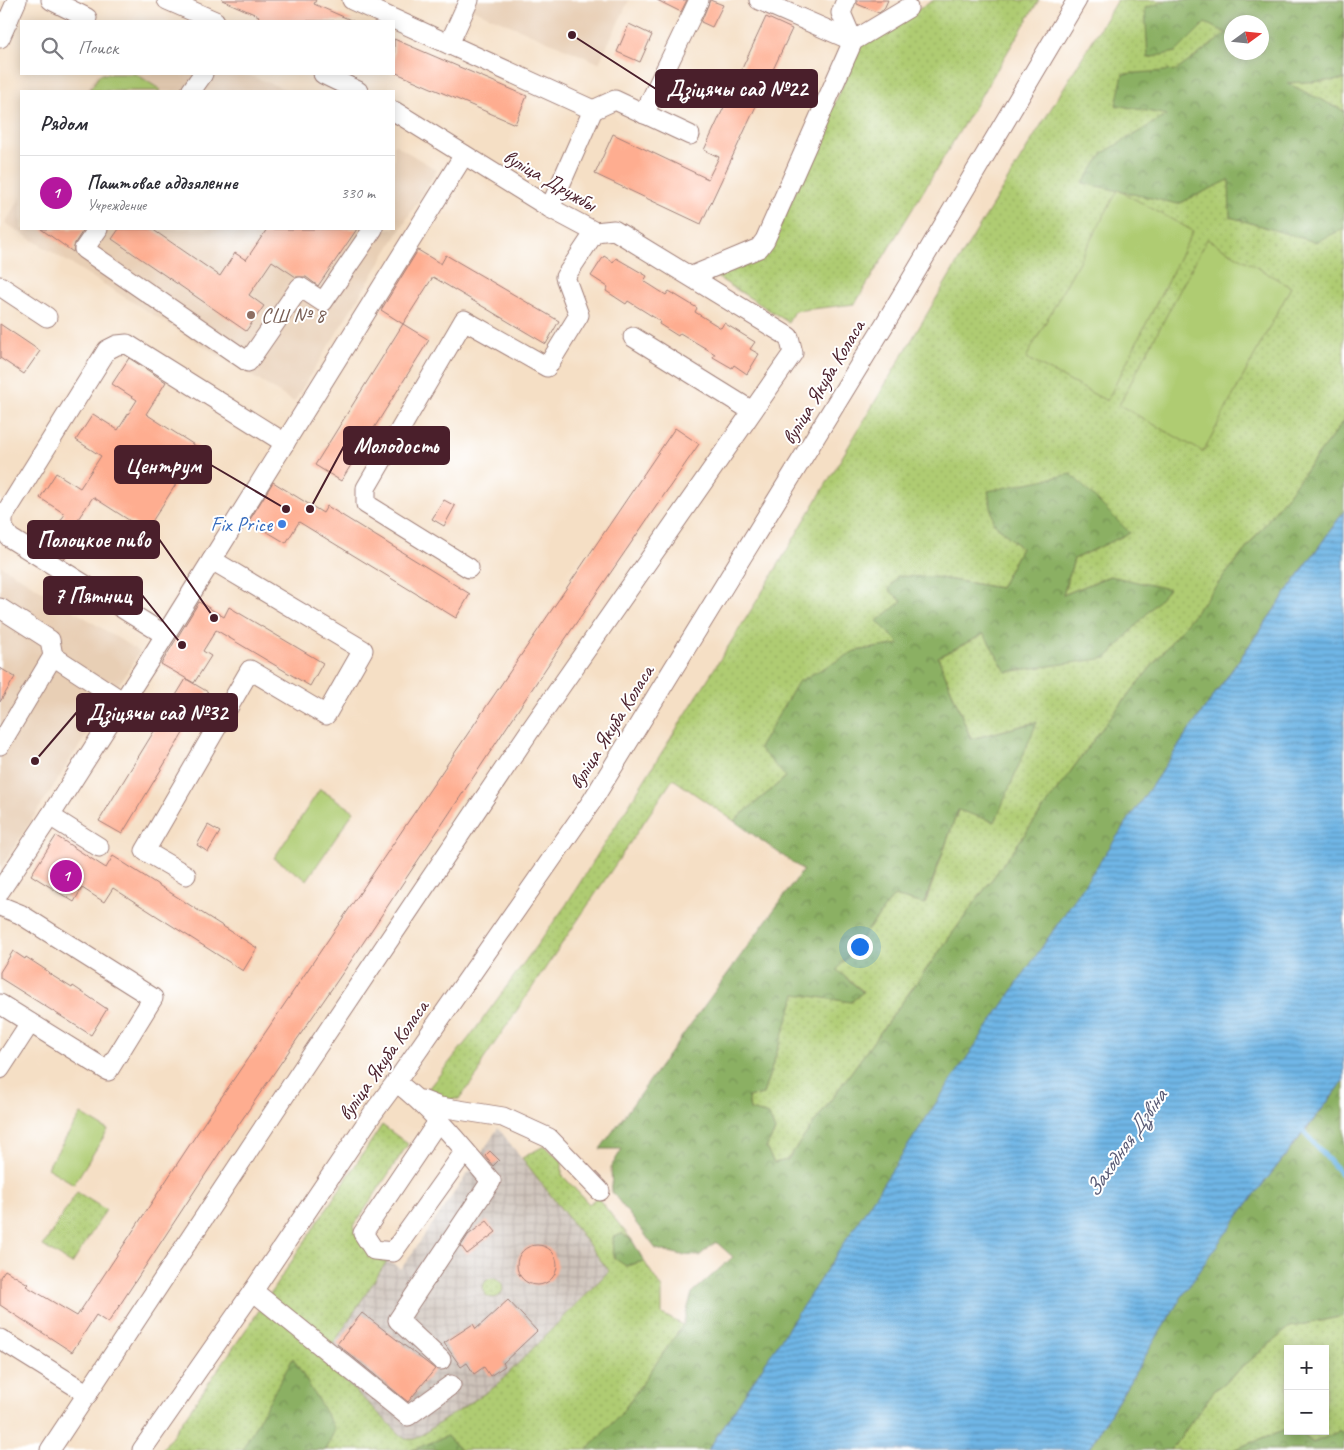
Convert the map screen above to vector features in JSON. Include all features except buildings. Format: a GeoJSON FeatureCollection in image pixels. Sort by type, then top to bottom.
{"type":"FeatureCollection","features":[{"type":"Feature","properties":{"kind":"street"},"geometry":{"type":"LineString","coordinates":[[0,38],[17,0]]}},
{"type":"Feature","properties":{"kind":"street"},"geometry":{"type":"LineString","coordinates":[[50,0],[87,18]]}},
{"type":"Feature","properties":{"kind":"street"},"geometry":{"type":"LineString","coordinates":[[167,0],[213,20]]}},
{"type":"Feature","properties":{"kind":"street"},"geometry":{"type":"LineString","coordinates":[[352,0],[594,110]]}},
{"type":"Feature","properties":{"kind":"street"},"geometry":{"type":"LineString","coordinates":[[449,44],[468,0]]}},
{"type":"Feature","properties":{"kind":"street"},"geometry":{"type":"LineString","coordinates":[[644,114],[699,0]]}},
{"type":"Feature","properties":{"kind":"street"},"geometry":{"type":"LineString","coordinates":[[759,0],[854,41]]}},
{"type":"Feature","properties":{"kind":"street"},"geometry":{"type":"LineString","coordinates":[[846,0],[841,13],[854,41]]}},
{"type":"Feature","properties":{"kind":"street","name":"вуліца Якуба Коласа"},"geometry":{"type":"LineString","coordinates":[[142,1450],[253,1291],[372,1113],[396,1082],[592,801],[881,329],[1077,0]]}},
{"type":"Feature","properties":{"kind":"street"},"geometry":{"type":"LineString","coordinates":[[692,276],[759,248],[766,240],[854,41],[908,8]]}},
{"type":"Feature","properties":{"kind":"street"},"geometry":{"type":"LineString","coordinates":[[192,90],[202,75]]}},
{"type":"Feature","properties":{"kind":"street"},"geometry":{"type":"LineString","coordinates":[[325,75],[356,90]]}},
{"type":"Feature","properties":{"kind":"street"},"geometry":{"type":"LineString","coordinates":[[550,208],[594,110],[615,100],[690,135]]}},
{"type":"Feature","properties":{"kind":"street","name":"вуліца Дружбы"},"geometry":{"type":"LineString","coordinates":[[395,112],[550,208],[595,232],[614,230],[789,337],[793,352],[752,411]]}},
{"type":"Feature","properties":{"kind":"street"},"geometry":{"type":"LineString","coordinates":[[0,891],[165,635],[464,154]]}},
{"type":"Feature","properties":{"kind":"street"},"geometry":{"type":"LineString","coordinates":[[97,230],[84,250],[248,362],[300,287],[323,302],[372,230]]}},
{"type":"Feature","properties":{"kind":"street"},"geometry":{"type":"LineString","coordinates":[[469,568],[366,504],[366,488],[464,320],[547,366],[579,315],[565,277],[595,232]]}},
{"type":"Feature","properties":{"kind":"street"},"geometry":{"type":"LineString","coordinates":[[0,286],[46,317]]}},
{"type":"Feature","properties":{"kind":"street"},"geometry":{"type":"LineString","coordinates":[[50,1450],[518,748],[752,411],[633,337]]}},
{"type":"Feature","properties":{"kind":"street"},"geometry":{"type":"LineString","coordinates":[[165,635],[10,538],[2,528],[3,517],[101,358],[107,350],[117,345],[127,344],[284,442]]}},
{"type":"Feature","properties":{"kind":"street"},"geometry":{"type":"LineString","coordinates":[[186,875],[145,851],[250,670],[326,716],[362,650],[212,560]]}},
{"type":"Feature","properties":{"kind":"street"},"geometry":{"type":"LineString","coordinates":[[0,608],[50,640],[53,656],[0,745]]}},
{"type":"Feature","properties":{"kind":"street"},"geometry":{"type":"LineString","coordinates":[[53,656],[122,702]]}},
{"type":"Feature","properties":{"kind":"street"},"geometry":{"type":"LineString","coordinates":[[50,816],[100,847]]}},
{"type":"Feature","properties":{"kind":"street"},"geometry":{"type":"LineString","coordinates":[[0,906],[20,914],[153,998],[108,1071],[0,1004]]}},
{"type":"Feature","properties":{"kind":"street"},"geometry":{"type":"LineString","coordinates":[[0,1069],[30,1023]]}},
{"type":"Feature","properties":{"kind":"street"},"geometry":{"type":"LineString","coordinates":[[396,1082],[416,1097],[439,1120],[491,1181],[398,1320],[441,1360]]}},
{"type":"Feature","properties":{"kind":"street"},"geometry":{"type":"LineString","coordinates":[[416,1097],[440,1108],[503,1118],[549,1138],[600,1191]]}},
{"type":"Feature","properties":{"kind":"street"},"geometry":{"type":"LineString","coordinates":[[439,1120],[363,1233],[374,1250],[393,1252],[465,1151]]}},
{"type":"Feature","properties":{"kind":"street"},"geometry":{"type":"LineString","coordinates":[[253,1291],[408,1416],[451,1385]]}},
{"type":"Feature","properties":{"kind":"street"},"geometry":{"type":"LineString","coordinates":[[0,1339],[88,1394]]}},
{"type":"Feature","properties":{"kind":"shaded area"},"geometry":{"type":"Polygon","coordinates":[[[451,0],[629,0],[599,63],[451,0]]]}},
{"type":"Feature","properties":{"kind":"shaded area"},"geometry":{"type":"Polygon","coordinates":[[[96,75],[249,75],[287,90],[87,90],[96,75]]]}},
{"type":"Feature","properties":{"kind":"shaded area","name":"СШ № 8"},"geometry":{"type":"Polygon","coordinates":[[[395,145],[437,170],[294,402],[5,223],[20,199],[20,230],[395,230],[395,145]]]}},
{"type":"Feature","properties":{"kind":"shaded area"},"geometry":{"type":"Polygon","coordinates":[[[0,565],[140,652],[0,869],[0,565]]]}},
{"type":"Feature","properties":{"kind":"shaded area"},"geometry":{"type":"Polygon","coordinates":[[[498,1128],[609,1271],[496,1386],[415,1439],[405,1439],[323,1360],[387,1261],[401,1269],[498,1128]]]}},
{"type":"Feature","properties":{"kind":"green space"},"geometry":{"type":"Polygon","coordinates":[[[934,0],[1039,0],[855,304],[794,311],[788,322],[712,274],[770,249],[861,44],[934,0]]]}},
{"type":"Feature","properties":{"kind":"green space"},"geometry":{"type":"Polygon","coordinates":[[[1117,0],[1344,0],[1344,421],[1245,550],[1106,723],[787,1160],[774,1163],[766,1148],[775,1131],[768,1115],[750,1110],[748,1097],[763,1094],[796,993],[851,1002],[863,991],[836,970],[894,896],[925,904],[958,810],[1036,722],[971,739],[938,657],[1110,576],[1063,595],[1074,559],[994,523],[1021,548],[1000,588],[934,577],[903,600],[901,644],[855,651],[786,777],[734,821],[673,779],[482,1062],[479,1073],[459,1099],[441,1099],[428,1089],[469,1038],[566,905],[758,599],[956,265],[1117,0]]]}},
{"type":"Feature","properties":{"kind":"green space"},"geometry":{"type":"Polygon","coordinates":[[[1169,0],[1344,0],[1344,80],[1287,83],[1344,111],[1344,229],[1315,242],[1230,217],[1229,180],[1178,204],[1083,183],[1103,153],[1167,115],[1116,105],[1123,74],[1177,70],[1224,35],[1224,60],[1269,60],[1269,15],[1224,15],[1224,32],[1205,23],[1176,52],[1148,58],[1145,8],[1169,0]]]}},
{"type":"Feature","properties":{"kind":"green space"},"geometry":{"type":"Polygon","coordinates":[[[99,75],[138,75],[161,90],[90,90],[99,75]]]}},
{"type":"Feature","properties":{"kind":"green space"},"geometry":{"type":"Polygon","coordinates":[[[1118,190],[1193,231],[1107,401],[1026,358],[1118,190]]]}},
{"type":"Feature","properties":{"kind":"green space"},"geometry":{"type":"Polygon","coordinates":[[[1207,239],[1291,287],[1203,452],[1119,405],[1207,239]]]}},
{"type":"Feature","properties":{"kind":"green space"},"geometry":{"type":"Polygon","coordinates":[[[1344,421],[1344,511],[1186,735],[708,1450],[587,1450],[620,1415],[683,1325],[692,1293],[733,1257],[716,1242],[699,1256],[682,1255],[656,1249],[612,1192],[611,1167],[622,1149],[600,1149],[803,870],[734,821],[786,777],[759,748],[798,682],[855,651],[900,644],[877,621],[902,601],[889,590],[897,576],[934,577],[1000,588],[1021,548],[994,523],[988,491],[1071,474],[1130,533],[1074,559],[1063,595],[1110,576],[1169,589],[1107,658],[1006,672],[984,634],[938,657],[971,739],[1037,722],[995,822],[958,810],[924,904],[894,896],[837,970],[863,992],[851,1002],[796,994],[763,1094],[748,1097],[750,1110],[769,1115],[775,1131],[766,1148],[774,1163],[787,1160],[1106,723],[1245,550],[1344,421]]]}},
{"type":"Feature","properties":{"kind":"green space"},"geometry":{"type":"Polygon","coordinates":[[[320,789],[354,811],[307,880],[274,858],[320,789]]]}},
{"type":"Feature","properties":{"kind":"green space"},"geometry":{"type":"Polygon","coordinates":[[[1344,1081],[1344,1316],[1290,1327],[1214,1391],[1171,1450],[1088,1450],[1171,1314],[1224,1234],[1344,1081]]]}},
{"type":"Feature","properties":{"kind":"green space"},"geometry":{"type":"Polygon","coordinates":[[[81,1114],[108,1130],[74,1184],[47,1168],[81,1114]]]}},
{"type":"Feature","properties":{"kind":"green space"},"geometry":{"type":"Polygon","coordinates":[[[382,1125],[408,1144],[354,1226],[359,1240],[387,1261],[323,1360],[405,1439],[415,1439],[496,1386],[609,1271],[522,1158],[544,1146],[562,1161],[562,1175],[589,1204],[597,1197],[632,1240],[622,1234],[626,1266],[644,1261],[662,1289],[662,1314],[683,1325],[620,1415],[587,1450],[162,1450],[254,1318],[382,1125]]]}},
{"type":"Feature","properties":{"kind":"green space"},"geometry":{"type":"Polygon","coordinates":[[[77,1192],[106,1210],[72,1264],[43,1246],[77,1192]]]}},
{"type":"Feature","properties":{"kind":"green space"},"geometry":{"type":"Polygon","coordinates":[[[622,1234],[632,1240],[644,1261],[626,1266],[614,1258],[613,1237],[622,1234]]]}},
{"type":"Feature","properties":{"kind":"green space"},"geometry":{"type":"Polygon","coordinates":[[[493,1278],[500,1281],[503,1288],[500,1295],[493,1298],[486,1295],[483,1288],[486,1281],[493,1278]]]}},
{"type":"Feature","properties":{"kind":"green space"},"geometry":{"type":"Polygon","coordinates":[[[1344,1316],[1344,1433],[1340,1431],[1313,1443],[1303,1435],[1329,1435],[1329,1345],[1284,1345],[1284,1431],[1233,1450],[1171,1450],[1214,1391],[1290,1327],[1344,1316]]]}},
{"type":"Feature","properties":{"kind":"green space"},"geometry":{"type":"Polygon","coordinates":[[[293,1358],[335,1429],[326,1450],[242,1450],[293,1358]]]}},
{"type":"Feature","properties":{"kind":"green space"},"geometry":{"type":"Polygon","coordinates":[[[1284,1431],[1284,1435],[1303,1435],[1313,1443],[1340,1431],[1344,1433],[1344,1450],[1233,1450],[1284,1431]]]}},
{"type":"Feature","properties":{"kind":"green space"},"geometry":{"type":"Polygon","coordinates":[[[447,1436],[460,1450],[412,1450],[447,1436]]]}},
{"type":"Feature","properties":{"kind":"water","name":"Заходняя Дзвіна"},"geometry":{"type":"Polygon","coordinates":[[[1344,511],[1344,1081],[1209,1256],[1177,1304],[1088,1450],[708,1450],[934,1106],[1186,735],[1344,511]]]}},
{"type":"Feature","properties":{"kind":"waterway"},"geometry":{"type":"LineString","coordinates":[[1301,1129],[1344,1177]]}},
{"type":"Feature","properties":{"kind":"place","name":"Дзіцячы сад №22"},"geometry":{"type":"Point","coordinates":[572,35]}},
{"type":"Feature","properties":{"kind":"place","name":"СШ № 8"},"geometry":{"type":"Point","coordinates":[251,315]}},
{"type":"Feature","properties":{"kind":"place","name":"Центрум"},"geometry":{"type":"Point","coordinates":[286,509]}},
{"type":"Feature","properties":{"kind":"place","name":"Молодость"},"geometry":{"type":"Point","coordinates":[310,509]}},
{"type":"Feature","properties":{"kind":"place","name":"Fix Price"},"geometry":{"type":"Point","coordinates":[282,524]}},
{"type":"Feature","properties":{"kind":"place","name":"Полоцкое пиво"},"geometry":{"type":"Point","coordinates":[214,618]}},
{"type":"Feature","properties":{"kind":"place","name":"7 Пятниц"},"geometry":{"type":"Point","coordinates":[182,645]}},
{"type":"Feature","properties":{"kind":"place","name":"Дзіцячы сад №32"},"geometry":{"type":"Point","coordinates":[35,761]}},
{"type":"Feature","properties":{"kind":"place","name":"Паштовае аддзяленне"},"geometry":{"type":"Point","coordinates":[66,876]}}]}
